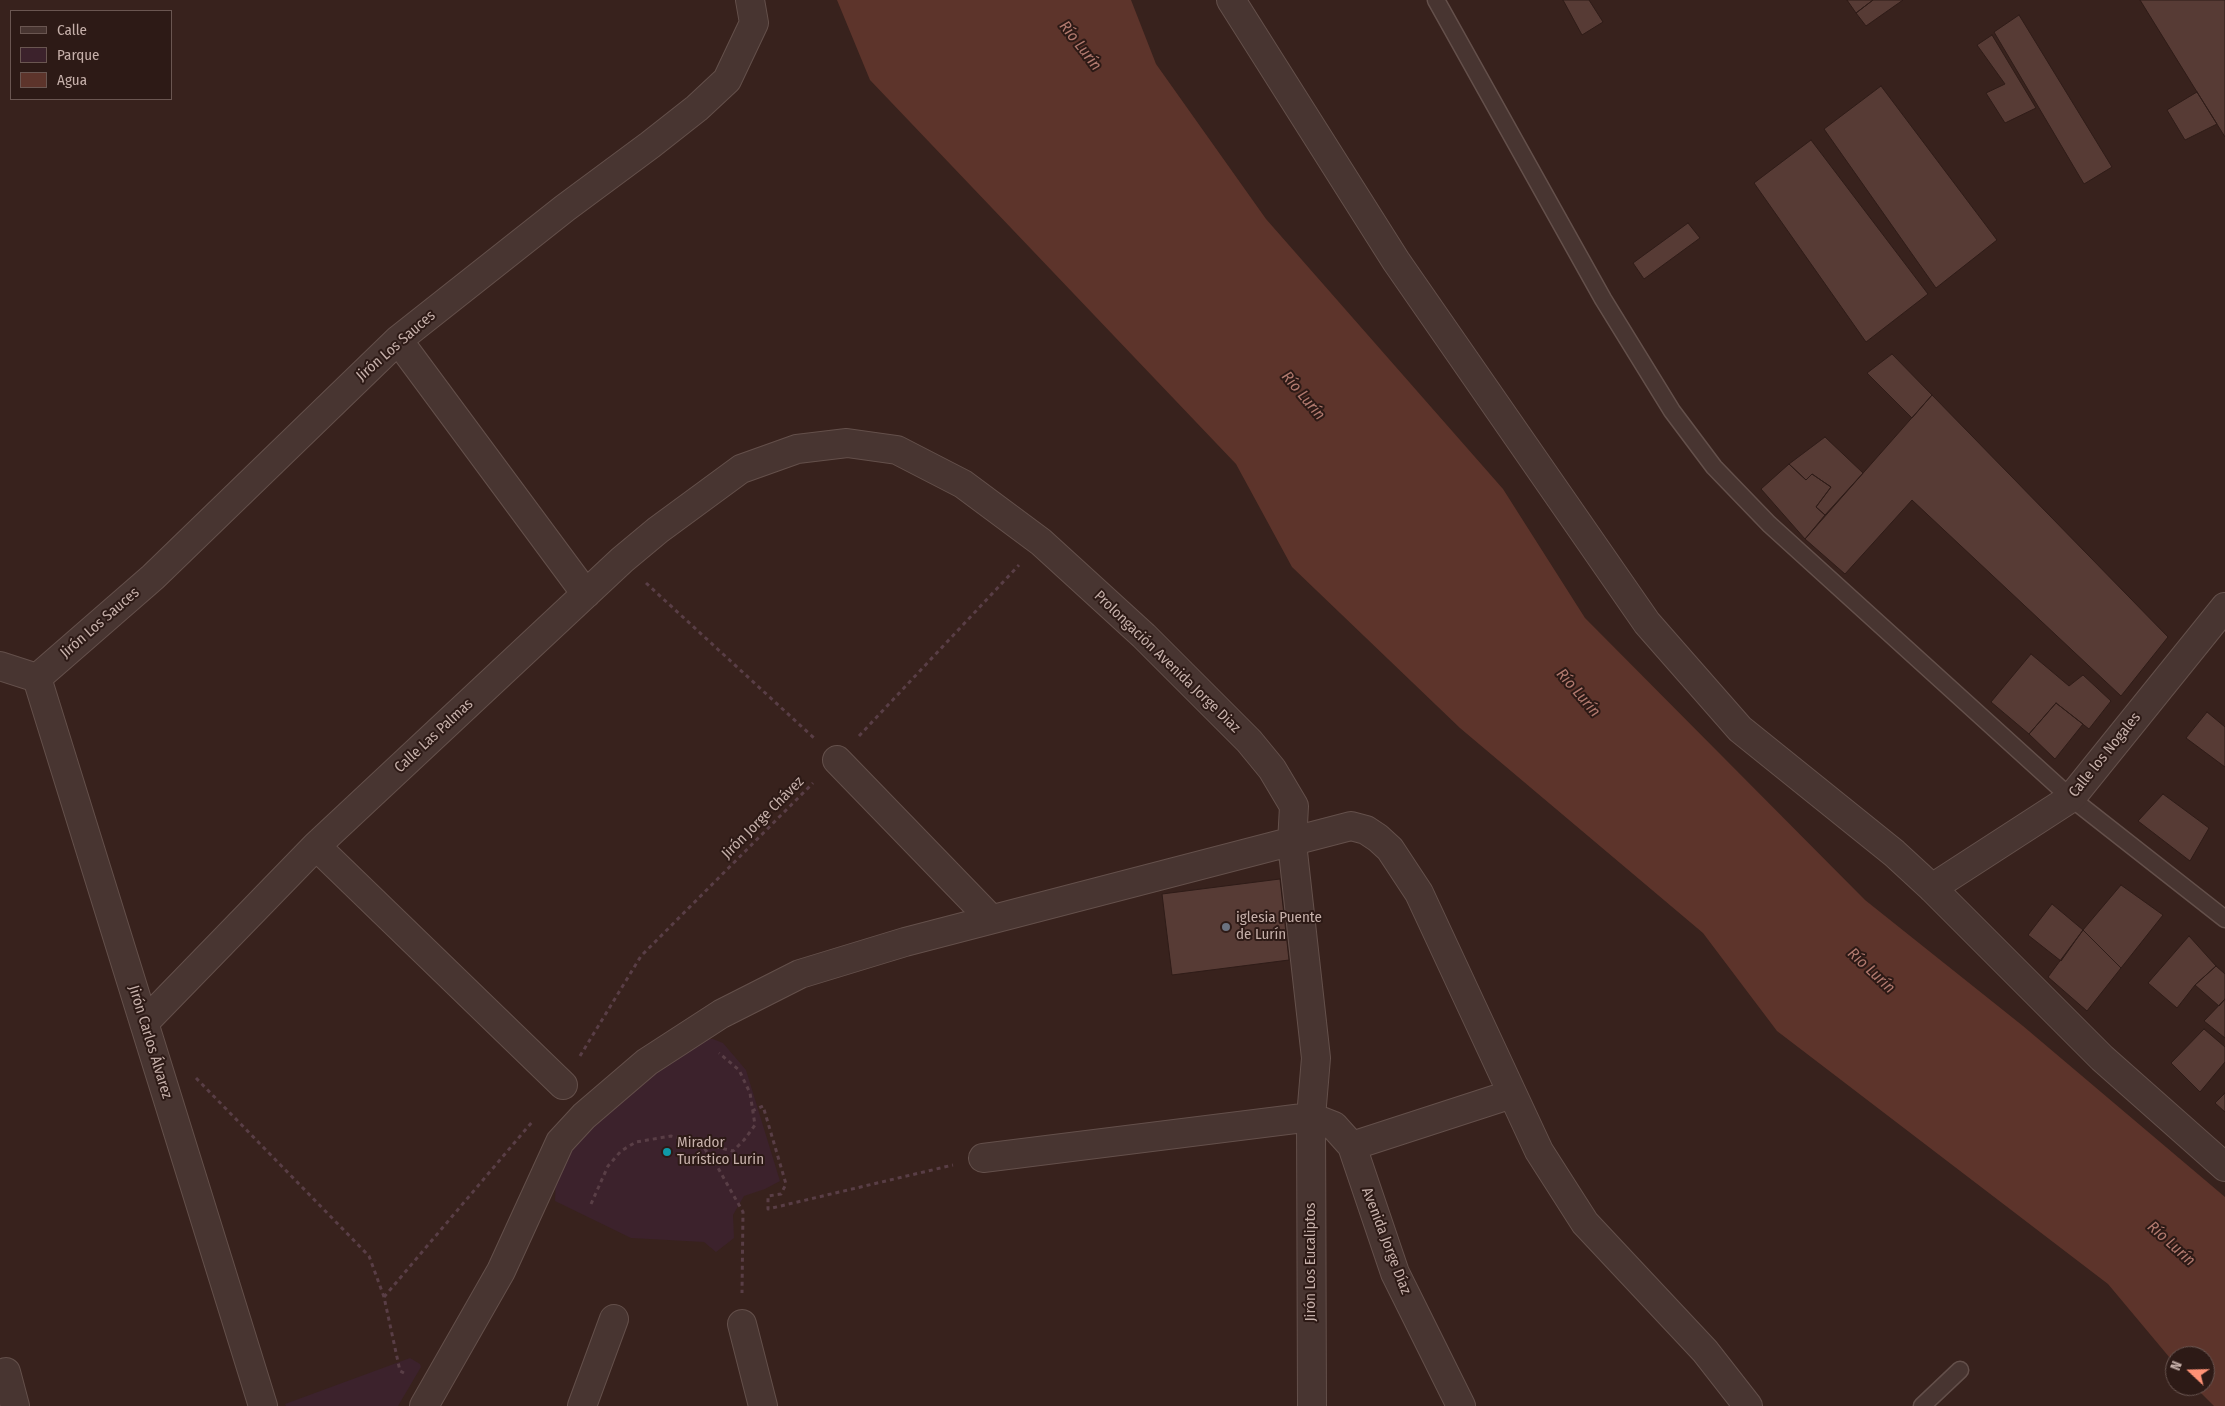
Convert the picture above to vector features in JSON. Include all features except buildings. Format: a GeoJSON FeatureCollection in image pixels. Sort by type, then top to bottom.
{"type":"FeatureCollection","features":[{"type":"Feature","properties":{"kind":"street"},"geometry":{"type":"LineString","coordinates":[[1231,0],[1396,261],[1647,623],[1740,729],[1894,854],[1932,888],[2102,1058],[2225,1168]]}},
{"type":"Feature","properties":{"kind":"street","name":"Jirón Los Sauces"},"geometry":{"type":"LineString","coordinates":[[37,678],[153,577],[398,340],[565,208],[697,108],[727,80],[752,11]]}},
{"type":"Feature","properties":{"kind":"street"},"geometry":{"type":"LineString","coordinates":[[398,340],[586,594]]}},
{"type":"Feature","properties":{"kind":"street","name":"Prolongación Avenida Jorge Diaz"},"geometry":{"type":"LineString","coordinates":[[741,469],[797,448],[847,444],[897,450],[963,484],[1041,542],[1144,636],[1249,741],[1272,769],[1294,806],[1292,843],[1316,1058],[1311,1117]]}},
{"type":"Feature","properties":{"kind":"street","name":"Calle Las Palmas"},"geometry":{"type":"LineString","coordinates":[[144,1023],[316,846],[622,560],[658,530],[741,469]]}},
{"type":"Feature","properties":{"kind":"street","name":"Calle los Nogales"},"geometry":{"type":"LineString","coordinates":[[1932,888],[2071,798],[2225,607]]}},
{"type":"Feature","properties":{"kind":"street"},"geometry":{"type":"LineString","coordinates":[[0,666],[37,678]]}},
{"type":"Feature","properties":{"kind":"street","name":"Jirón Carlos Álvarez"},"geometry":{"type":"LineString","coordinates":[[37,678],[263,1406]]}},
{"type":"Feature","properties":{"kind":"street"},"geometry":{"type":"LineString","coordinates":[[837,760],[991,919]]}},
{"type":"Feature","properties":{"kind":"street"},"geometry":{"type":"LineString","coordinates":[[430,1398],[501,1271],[560,1142],[584,1116],[640,1068],[721,1014],[800,974],[991,919],[1292,843],[1350,826],[1366,830],[1390,849],[1419,893],[1539,1151],[1585,1223],[1704,1351],[1748,1406]]}},
{"type":"Feature","properties":{"kind":"street"},"geometry":{"type":"LineString","coordinates":[[316,846],[563,1085]]}},
{"type":"Feature","properties":{"kind":"street"},"geometry":{"type":"LineString","coordinates":[[1352,1146],[1512,1094]]}},
{"type":"Feature","properties":{"kind":"street"},"geometry":{"type":"LineString","coordinates":[[983,1158],[1311,1117]]}},
{"type":"Feature","properties":{"kind":"street","name":"Avenida Jorge Díaz"},"geometry":{"type":"LineString","coordinates":[[1311,1117],[1334,1126],[1352,1146],[1395,1273],[1460,1406]]}},
{"type":"Feature","properties":{"kind":"street","name":"Jirón Los Eucaliptos"},"geometry":{"type":"LineString","coordinates":[[1311,1117],[1312,1406]]}},
{"type":"Feature","properties":{"kind":"street"},"geometry":{"type":"LineString","coordinates":[[582,1406],[614,1318]]}},
{"type":"Feature","properties":{"kind":"street"},"geometry":{"type":"LineString","coordinates":[[742,1324],[763,1406]]}},
{"type":"Feature","properties":{"kind":"street"},"geometry":{"type":"LineString","coordinates":[[6,1372],[15,1406]]}},
{"type":"Feature","properties":{"kind":"lane"},"geometry":{"type":"LineString","coordinates":[[1436,0],[1603,299],[1672,411],[1714,468],[1769,524],[2071,798],[2225,919]]}},
{"type":"Feature","properties":{"kind":"lane"},"geometry":{"type":"LineString","coordinates":[[1922,1406],[1960,1370]]}},
{"type":"Feature","properties":{"kind":"path","name":"Jirón Jorge Chávez"},"geometry":{"type":"LineString","coordinates":[[384,1297],[563,1085],[641,956],[837,760],[1041,542]]}},
{"type":"Feature","properties":{"kind":"path"},"geometry":{"type":"LineString","coordinates":[[622,560],[837,760]]}},
{"type":"Feature","properties":{"kind":"path"},"geometry":{"type":"LineString","coordinates":[[590,1204],[608,1166],[621,1151],[636,1142],[671,1136],[733,1151],[744,1140],[754,1125],[750,1093],[738,1070],[716,1051]]}},
{"type":"Feature","properties":{"kind":"path"},"geometry":{"type":"LineString","coordinates":[[190,1071],[369,1256],[384,1297],[400,1370],[430,1398]]}},
{"type":"Feature","properties":{"kind":"path"},"geometry":{"type":"LineString","coordinates":[[752,1111],[763,1106],[786,1184],[782,1194],[768,1196],[768,1210],[983,1158]]}},
{"type":"Feature","properties":{"kind":"path"},"geometry":{"type":"LineString","coordinates":[[700,1142],[718,1168],[743,1212],[742,1324]]}},
{"type":"Feature","properties":{"kind":"green space"},"geometry":{"type":"Polygon","coordinates":[[[702,1039],[713,1039],[723,1043],[746,1070],[780,1181],[765,1189],[744,1196],[733,1215],[734,1238],[716,1252],[704,1242],[631,1238],[555,1201],[556,1178],[570,1151],[594,1123],[636,1084],[702,1039]]]}},
{"type":"Feature","properties":{"kind":"green space"},"geometry":{"type":"Polygon","coordinates":[[[410,1358],[420,1364],[421,1367],[398,1406],[286,1406],[285,1404],[410,1358]]]}},
{"type":"Feature","properties":{"kind":"water","name":"Río Lurín"},"geometry":{"type":"Polygon","coordinates":[[[837,0],[1131,0],[1156,64],[1266,219],[1503,489],[1585,618],[1865,900],[2023,1026],[2225,1197],[2225,1406],[2214,1406],[2204,1396],[2215,1396],[2215,1346],[2165,1346],[2165,1352],[2108,1284],[1777,1031],[1703,933],[1460,728],[1292,567],[1236,464],[870,80],[837,0]]]}},
{"type":"Feature","properties":{"kind":"place","name":"iglesia Puente de Lurín"},"geometry":{"type":"Point","coordinates":[1226,927]}},
{"type":"Feature","properties":{"kind":"place","name":"Mirador Turístico Lurin"},"geometry":{"type":"Point","coordinates":[667,1152]}}]}
